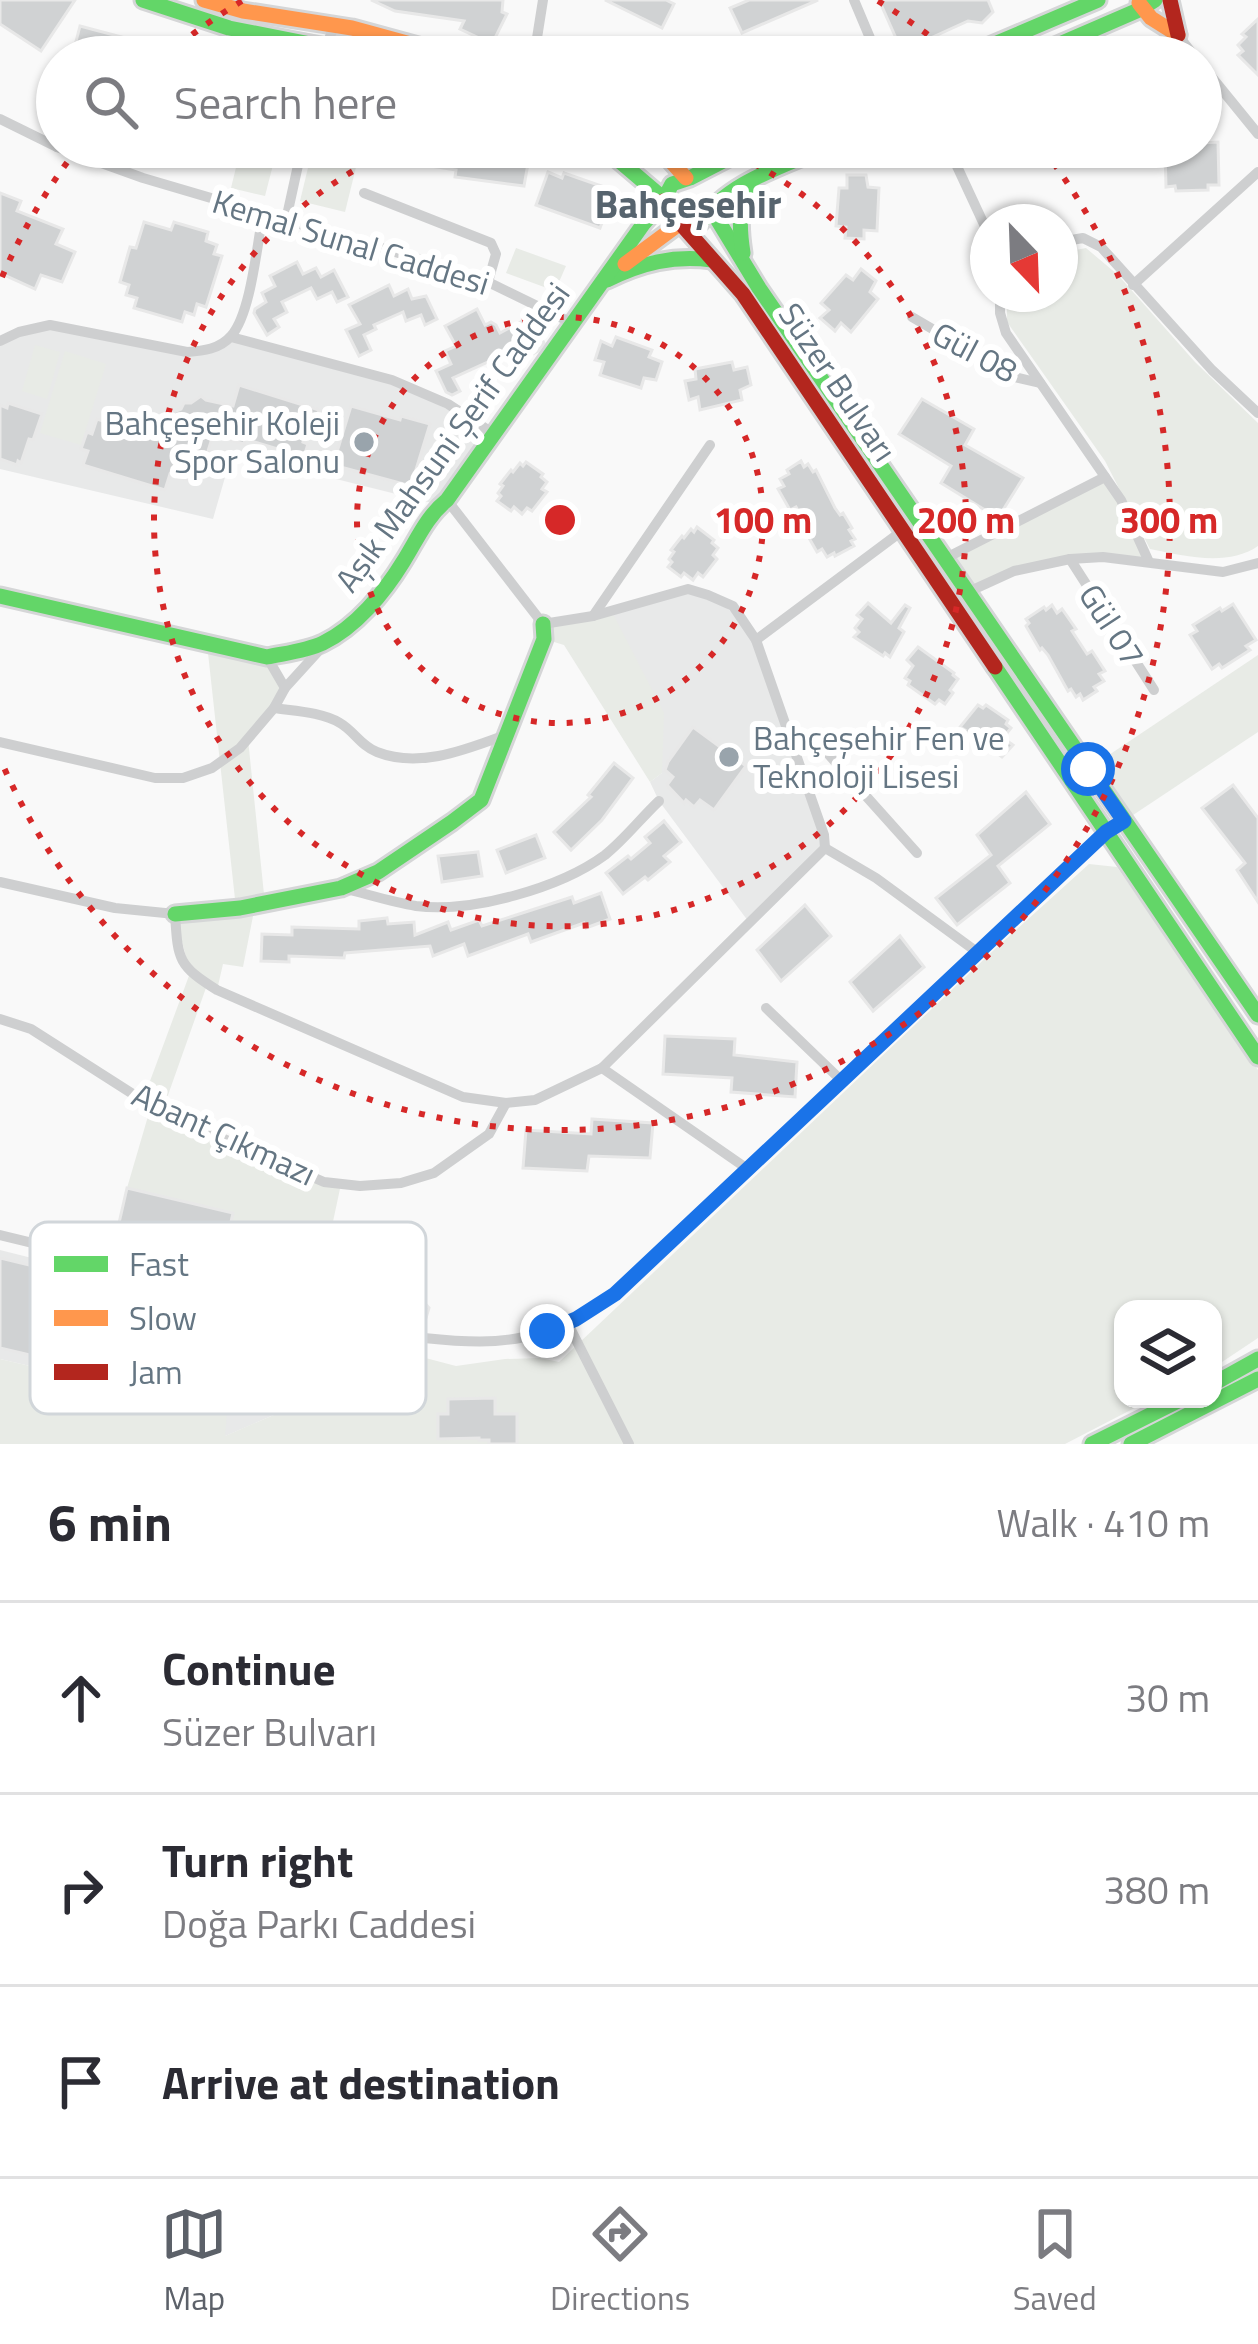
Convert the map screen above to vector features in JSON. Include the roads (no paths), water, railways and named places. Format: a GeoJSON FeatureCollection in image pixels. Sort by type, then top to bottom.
{"type":"FeatureCollection","features":[{"type":"Feature","properties":{"kind":"main road"},"geometry":{"type":"LineString","coordinates":[[143,0],[255,36]]}},
{"type":"Feature","properties":{"kind":"main road"},"geometry":{"type":"LineString","coordinates":[[204,0],[384,36]]}},
{"type":"Feature","properties":{"kind":"main road"},"geometry":{"type":"LineString","coordinates":[[1013,36],[1098,0]]}},
{"type":"Feature","properties":{"kind":"main road"},"geometry":{"type":"LineString","coordinates":[[1171,0],[1178,35]]}},
{"type":"Feature","properties":{"kind":"main road"},"geometry":{"type":"LineString","coordinates":[[1074,36],[1144,3],[1178,35]]}},
{"type":"Feature","properties":{"kind":"main road"},"geometry":{"type":"LineString","coordinates":[[627,168],[664,200],[667,214],[681,225]]}},
{"type":"Feature","properties":{"kind":"main road"},"geometry":{"type":"LineString","coordinates":[[678,168],[707,188],[711,208]]}},
{"type":"Feature","properties":{"kind":"main road"},"geometry":{"type":"LineString","coordinates":[[604,281],[672,184],[708,168]]}},
{"type":"Feature","properties":{"kind":"main road"},"geometry":{"type":"LineString","coordinates":[[604,281],[681,225],[701,222],[734,189],[781,168]]}},
{"type":"Feature","properties":{"kind":"main road"},"geometry":{"type":"LineString","coordinates":[[745,262],[738,225],[741,199],[751,182]]}},
{"type":"Feature","properties":{"kind":"main road","name":"Süzer Bulvarı"},"geometry":{"type":"LineString","coordinates":[[711,208],[759,288],[1258,1015]]}},
{"type":"Feature","properties":{"kind":"main road","name":"Süzer Bulvarı"},"geometry":{"type":"LineString","coordinates":[[681,225],[743,294],[1258,1057]]}},
{"type":"Feature","properties":{"kind":"main road"},"geometry":{"type":"LineString","coordinates":[[604,281],[642,262],[712,260]]}},
{"type":"Feature","properties":{"kind":"main road","name":"Aşık Mahsuni Şerif Caddesi"},"geometry":{"type":"LineString","coordinates":[[0,596],[267,657],[327,641],[377,598],[424,525],[447,500],[604,281]]}},
{"type":"Feature","properties":{"kind":"main road"},"geometry":{"type":"LineString","coordinates":[[175,914],[240,908],[340,888],[378,872],[481,800],[544,639],[543,624]]}},
{"type":"Feature","properties":{"kind":"main road"},"geometry":{"type":"LineString","coordinates":[[1222,1379],[1258,1359]]}},
{"type":"Feature","properties":{"kind":"main road"},"geometry":{"type":"LineString","coordinates":[[1131,1444],[1258,1379]]}},
{"type":"Feature","properties":{"kind":"main road"},"geometry":{"type":"LineString","coordinates":[[1092,1444],[1164,1408]]}},
{"type":"Feature","properties":{"kind":"street"},"geometry":{"type":"LineString","coordinates":[[537,36],[543,0]]}},
{"type":"Feature","properties":{"kind":"street"},"geometry":{"type":"LineString","coordinates":[[854,0],[869,36]]}},
{"type":"Feature","properties":{"kind":"street"},"geometry":{"type":"LineString","coordinates":[[330,36],[334,25]]}},
{"type":"Feature","properties":{"kind":"street"},"geometry":{"type":"LineString","coordinates":[[1222,90],[1258,134]]}},
{"type":"Feature","properties":{"kind":"street","name":"Kemal Sunal Caddesi"},"geometry":{"type":"LineString","coordinates":[[0,119],[36,137]]}},
{"type":"Feature","properties":{"kind":"street","name":"Kemal Sunal Caddesi"},"geometry":{"type":"LineString","coordinates":[[114,168],[488,282],[572,323]]}},
{"type":"Feature","properties":{"kind":"street"},"geometry":{"type":"LineString","coordinates":[[286,220],[297,168]]}},
{"type":"Feature","properties":{"kind":"street"},"geometry":{"type":"LineString","coordinates":[[958,168],[975,204]]}},
{"type":"Feature","properties":{"kind":"street"},"geometry":{"type":"LineString","coordinates":[[1133,285],[1258,172]]}},
{"type":"Feature","properties":{"kind":"street"},"geometry":{"type":"LineString","coordinates":[[364,194],[491,243],[496,254],[488,282]]}},
{"type":"Feature","properties":{"kind":"street"},"geometry":{"type":"LineString","coordinates":[[0,341],[50,325],[187,352],[208,351],[231,338],[244,314],[263,214]]}},
{"type":"Feature","properties":{"kind":"street"},"geometry":{"type":"LineString","coordinates":[[1078,239],[1101,247],[1258,413]]}},
{"type":"Feature","properties":{"kind":"street"},"geometry":{"type":"LineString","coordinates":[[1000,312],[1006,333],[1120,500],[1148,562]]}},
{"type":"Feature","properties":{"kind":"street","name":"Gül 08"},"geometry":{"type":"LineString","coordinates":[[912,317],[1014,376],[1040,383]]}},
{"type":"Feature","properties":{"kind":"street"},"geometry":{"type":"LineString","coordinates":[[231,338],[392,380],[448,404],[494,434]]}},
{"type":"Feature","properties":{"kind":"street"},"geometry":{"type":"LineString","coordinates":[[593,616],[710,445]]}},
{"type":"Feature","properties":{"kind":"street"},"geometry":{"type":"LineString","coordinates":[[944,559],[1105,478]]}},
{"type":"Feature","properties":{"kind":"street"},"geometry":{"type":"LineString","coordinates":[[0,882],[115,908],[175,914],[177,952],[190,973],[464,1097],[506,1103],[535,1100],[602,1068],[825,848],[824,835],[756,640],[733,606],[688,590],[593,616],[543,624],[447,500]]}},
{"type":"Feature","properties":{"kind":"street"},"geometry":{"type":"LineString","coordinates":[[756,640],[902,531]]}},
{"type":"Feature","properties":{"kind":"street"},"geometry":{"type":"LineString","coordinates":[[968,592],[1013,571],[1070,559],[1103,557],[1222,572],[1258,562]]}},
{"type":"Feature","properties":{"kind":"street","name":"Gül 07"},"geometry":{"type":"LineString","coordinates":[[1070,559],[1154,690]]}},
{"type":"Feature","properties":{"kind":"street"},"geometry":{"type":"LineString","coordinates":[[0,742],[155,778],[183,778],[212,768],[240,748],[327,641]]}},
{"type":"Feature","properties":{"kind":"street"},"geometry":{"type":"LineString","coordinates":[[267,657],[285,688]]}},
{"type":"Feature","properties":{"kind":"street"},"geometry":{"type":"LineString","coordinates":[[274,708],[340,723],[372,751],[397,758],[460,752],[508,734]]}},
{"type":"Feature","properties":{"kind":"street"},"geometry":{"type":"LineString","coordinates":[[789,740],[822,747],[917,853]]}},
{"type":"Feature","properties":{"kind":"street"},"geometry":{"type":"LineString","coordinates":[[340,888],[418,906],[470,906],[519,895],[605,854],[659,801]]}},
{"type":"Feature","properties":{"kind":"street"},"geometry":{"type":"LineString","coordinates":[[426,1337],[472,1343],[514,1341],[567,1322],[615,1294],[1106,832],[1124,821]]}},
{"type":"Feature","properties":{"kind":"street"},"geometry":{"type":"LineString","coordinates":[[825,848],[876,878],[977,952]]}},
{"type":"Feature","properties":{"kind":"street"},"geometry":{"type":"LineString","coordinates":[[766,1008],[843,1082]]}},
{"type":"Feature","properties":{"kind":"street","name":"Abant Çıkmazı"},"geometry":{"type":"LineString","coordinates":[[0,1018],[31,1029],[161,1112],[324,1182],[400,1183],[434,1173],[489,1134],[506,1103]]}},
{"type":"Feature","properties":{"kind":"street"},"geometry":{"type":"LineString","coordinates":[[602,1068],[749,1170]]}},
{"type":"Feature","properties":{"kind":"street"},"geometry":{"type":"LineString","coordinates":[[0,1235],[30,1242]]}},
{"type":"Feature","properties":{"kind":"street"},"geometry":{"type":"LineString","coordinates":[[567,1322],[629,1444]]}},
{"type":"Feature","properties":{"kind":"place","name":"Bahçeşehir Koleji Spor Salonu"},"geometry":{"type":"Point","coordinates":[364,442]}},
{"type":"Feature","properties":{"kind":"place","name":"Bahçeşehir Fen ve Teknoloji Lisesi"},"geometry":{"type":"Point","coordinates":[729,757]}},
{"type":"Feature","properties":{"kind":"district","name":"Bahçeşehir"},"geometry":{"type":"Point","coordinates":[688,203]}}]}
